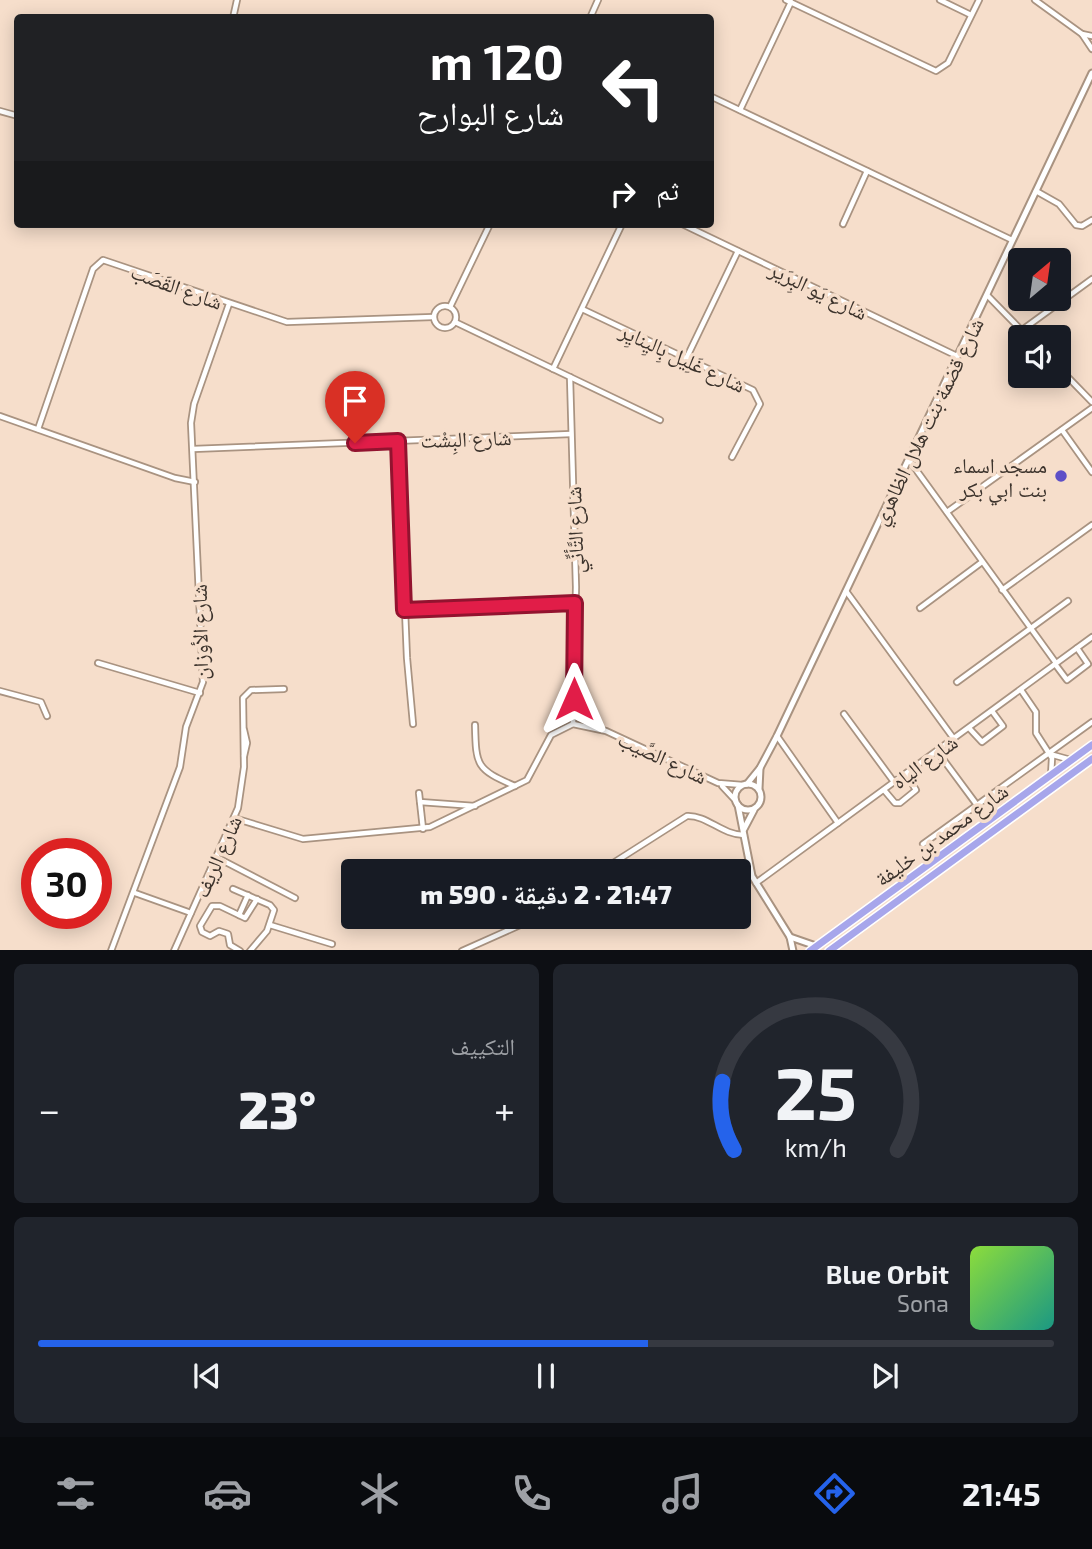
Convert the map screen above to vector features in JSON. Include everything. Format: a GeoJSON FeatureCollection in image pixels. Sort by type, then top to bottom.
{"type":"FeatureCollection","features":[{"type":"Feature","properties":{"kind":"highway","name":"شارع محمد بن خليفة"},"geometry":{"type":"LineString","coordinates":[[813,948],[1092,745]]}},
{"type":"Feature","properties":{"kind":"highway","name":"شارع محمد بن خليفة"},"geometry":{"type":"LineString","coordinates":[[829,950],[1092,759]]}},
{"type":"Feature","properties":{"kind":"street"},"geometry":{"type":"LineString","coordinates":[[940,0],[971,15]]}},
{"type":"Feature","properties":{"kind":"street"},"geometry":{"type":"LineString","coordinates":[[740,110],[788,1],[936,71],[948,63],[979,0]]}},
{"type":"Feature","properties":{"kind":"street"},"geometry":{"type":"LineString","coordinates":[[1035,0],[1082,34],[1092,49]]}},
{"type":"Feature","properties":{"kind":"street"},"geometry":{"type":"LineString","coordinates":[[1082,34],[1092,36]]}},
{"type":"Feature","properties":{"kind":"street","name":"شارع قضمة بنت هلال الظاهري"},"geometry":{"type":"LineString","coordinates":[[745,785],[760,768],[777,736],[1092,71]]}},
{"type":"Feature","properties":{"kind":"street"},"geometry":{"type":"LineString","coordinates":[[714,98],[1013,240]]}},
{"type":"Feature","properties":{"kind":"street"},"geometry":{"type":"LineString","coordinates":[[843,224],[867,171]]}},
{"type":"Feature","properties":{"kind":"street"},"geometry":{"type":"LineString","coordinates":[[1036,191],[1059,204],[1076,225],[1082,226],[1092,220]]}},
{"type":"Feature","properties":{"kind":"street"},"geometry":{"type":"LineString","coordinates":[[450,307],[488,228]]}},
{"type":"Feature","properties":{"kind":"street"},"geometry":{"type":"LineString","coordinates":[[553,369],[620,228]]}},
{"type":"Feature","properties":{"kind":"street","name":"شارع يَو البِرَير"},"geometry":{"type":"LineString","coordinates":[[689,228],[957,356]]}},
{"type":"Feature","properties":{"kind":"street"},"geometry":{"type":"LineString","coordinates":[[686,359],[738,251]]}},
{"type":"Feature","properties":{"kind":"street","name":"شارع القَصَب"},"geometry":{"type":"LineString","coordinates":[[38,429],[93,269],[99,261],[113,262],[277,320],[297,323],[433,317]]}},
{"type":"Feature","properties":{"kind":"street"},"geometry":{"type":"LineString","coordinates":[[1029,325],[1092,279]]}},
{"type":"Feature","properties":{"kind":"street"},"geometry":{"type":"LineString","coordinates":[[987,295],[1017,325]]}},
{"type":"Feature","properties":{"kind":"street","name":"شارع الأوزان"},"geometry":{"type":"LineString","coordinates":[[111,950],[135,893],[180,767],[186,727],[200,693],[203,675],[193,449],[194,405],[229,304]]}},
{"type":"Feature","properties":{"kind":"street"},"geometry":{"type":"LineString","coordinates":[[450,307],[456,315],[455,322],[444,329],[435,324],[433,317],[439,308],[450,307]]}},
{"type":"Feature","properties":{"kind":"street","name":"شارع غَلِيل بِاليِنايِر"},"geometry":{"type":"LineString","coordinates":[[582,309],[748,387],[758,395],[758,409],[732,457]]}},
{"type":"Feature","properties":{"kind":"street"},"geometry":{"type":"LineString","coordinates":[[455,322],[660,421]]}},
{"type":"Feature","properties":{"kind":"street","name":"شارع التَّأنِّي"},"geometry":{"type":"LineString","coordinates":[[570,377],[575,603],[573,724]]}},
{"type":"Feature","properties":{"kind":"street"},"geometry":{"type":"LineString","coordinates":[[947,512],[1062,430],[1092,405],[1071,381]]}},
{"type":"Feature","properties":{"kind":"street"},"geometry":{"type":"LineString","coordinates":[[0,416],[175,478],[195,482]]}},
{"type":"Feature","properties":{"kind":"street"},"geometry":{"type":"LineString","coordinates":[[1062,430],[1092,472]]}},
{"type":"Feature","properties":{"kind":"street","name":"شارع البِشْت"},"geometry":{"type":"LineString","coordinates":[[193,449],[571,434]]}},
{"type":"Feature","properties":{"kind":"street"},"geometry":{"type":"LineString","coordinates":[[398,441],[404,610],[414,724]]}},
{"type":"Feature","properties":{"kind":"street"},"geometry":{"type":"LineString","coordinates":[[909,460],[1067,680],[1088,664],[1077,648]]}},
{"type":"Feature","properties":{"kind":"street"},"geometry":{"type":"LineString","coordinates":[[1002,590],[1092,524]]}},
{"type":"Feature","properties":{"kind":"street"},"geometry":{"type":"LineString","coordinates":[[920,608],[982,562]]}},
{"type":"Feature","properties":{"kind":"street"},"geometry":{"type":"LineString","coordinates":[[846,591],[954,739]]}},
{"type":"Feature","properties":{"kind":"street"},"geometry":{"type":"LineString","coordinates":[[957,682],[1068,601]]}},
{"type":"Feature","properties":{"kind":"street"},"geometry":{"type":"LineString","coordinates":[[404,610],[575,603]]}},
{"type":"Feature","properties":{"kind":"street","name":"شارع الياه"},"geometry":{"type":"LineString","coordinates":[[755,884],[1092,637]]}},
{"type":"Feature","properties":{"kind":"street"},"geometry":{"type":"LineString","coordinates":[[98,663],[200,693]]}},
{"type":"Feature","properties":{"kind":"street","name":"شارع الريف"},"geometry":{"type":"LineString","coordinates":[[174,950],[234,818],[242,788],[245,694],[251,690],[284,689]]}},
{"type":"Feature","properties":{"kind":"street"},"geometry":{"type":"LineString","coordinates":[[1021,690],[1036,712],[1036,733],[1050,752],[1054,764],[1051,776]]}},
{"type":"Feature","properties":{"kind":"street"},"geometry":{"type":"LineString","coordinates":[[0,691],[41,702],[47,716]]}},
{"type":"Feature","properties":{"kind":"street"},"geometry":{"type":"LineString","coordinates":[[969,727],[982,742],[1001,730],[1002,724],[992,711]]}},
{"type":"Feature","properties":{"kind":"street"},"geometry":{"type":"LineString","coordinates":[[844,714],[894,782]]}},
{"type":"Feature","properties":{"kind":"street"},"geometry":{"type":"LineString","coordinates":[[923,844],[1092,722]]}},
{"type":"Feature","properties":{"kind":"street"},"geometry":{"type":"LineString","coordinates":[[234,818],[303,839],[423,828],[516,786],[533,774],[551,735],[573,724]]}},
{"type":"Feature","properties":{"kind":"street","name":"شارع الصَّيب"},"geometry":{"type":"LineString","coordinates":[[573,724],[606,730],[718,783],[745,785]]}},
{"type":"Feature","properties":{"kind":"street"},"geometry":{"type":"LineString","coordinates":[[475,725],[476,757],[481,769],[516,786]]}},
{"type":"Feature","properties":{"kind":"street"},"geometry":{"type":"LineString","coordinates":[[777,736],[838,823]]}},
{"type":"Feature","properties":{"kind":"street"},"geometry":{"type":"LineString","coordinates":[[937,751],[977,805]]}},
{"type":"Feature","properties":{"kind":"street"},"geometry":{"type":"LineString","coordinates":[[1050,752],[1060,759],[1072,760]]}},
{"type":"Feature","properties":{"kind":"street","name":"شارع قضمة بنت هلال الظاهري"},"geometry":{"type":"LineString","coordinates":[[759,790],[760,768]]}},
{"type":"Feature","properties":{"kind":"street"},"geometry":{"type":"LineString","coordinates":[[884,790],[895,803],[900,803],[916,790],[906,774]]}},
{"type":"Feature","properties":{"kind":"street","name":"شارع الصَّيب"},"geometry":{"type":"LineString","coordinates":[[718,783],[737,803]]}},
{"type":"Feature","properties":{"kind":"street"},"geometry":{"type":"LineString","coordinates":[[744,833],[761,800],[759,790],[745,785],[737,790],[737,803],[747,858],[755,884],[790,937],[793,950]]}},
{"type":"Feature","properties":{"kind":"street"},"geometry":{"type":"LineString","coordinates":[[419,793],[423,828]]}},
{"type":"Feature","properties":{"kind":"street"},"geometry":{"type":"LineString","coordinates":[[419,802],[476,806]]}},
{"type":"Feature","properties":{"kind":"street"},"geometry":{"type":"LineString","coordinates":[[737,803],[746,810],[755,808]]}},
{"type":"Feature","properties":{"kind":"street"},"geometry":{"type":"LineString","coordinates":[[620,859],[687,817],[697,817],[726,833],[744,833]]}},
{"type":"Feature","properties":{"kind":"street"},"geometry":{"type":"LineString","coordinates":[[216,857],[295,898]]}},
{"type":"Feature","properties":{"kind":"street"},"geometry":{"type":"LineString","coordinates":[[233,889],[273,908],[270,925],[250,950]]}},
{"type":"Feature","properties":{"kind":"street"},"geometry":{"type":"LineString","coordinates":[[135,893],[191,913]]}},
{"type":"Feature","properties":{"kind":"street"},"geometry":{"type":"LineString","coordinates":[[239,915],[248,895]]}},
{"type":"Feature","properties":{"kind":"street"},"geometry":{"type":"LineString","coordinates":[[240,950],[230,945],[228,934],[219,931],[209,936],[200,928],[212,906],[218,905],[239,915],[248,916],[257,900]]}},
{"type":"Feature","properties":{"kind":"street"},"geometry":{"type":"LineString","coordinates":[[270,925],[332,944]]}},
{"type":"Feature","properties":{"kind":"street"},"geometry":{"type":"LineString","coordinates":[[462,950],[510,929]]}},
{"type":"Feature","properties":{"kind":"street"},"geometry":{"type":"LineString","coordinates":[[790,937],[813,948]]}},
{"type":"Feature","properties":{"kind":"place","name":"مسجد اسماء بنت ابي بكر"},"geometry":{"type":"Point","coordinates":[1061,476]}},
{"type":"Feature","properties":{"kind":"route"},"geometry":{"type":"LineString","coordinates":[[355,443],[398,441],[404,610],[575,603],[574,699]]}}]}
